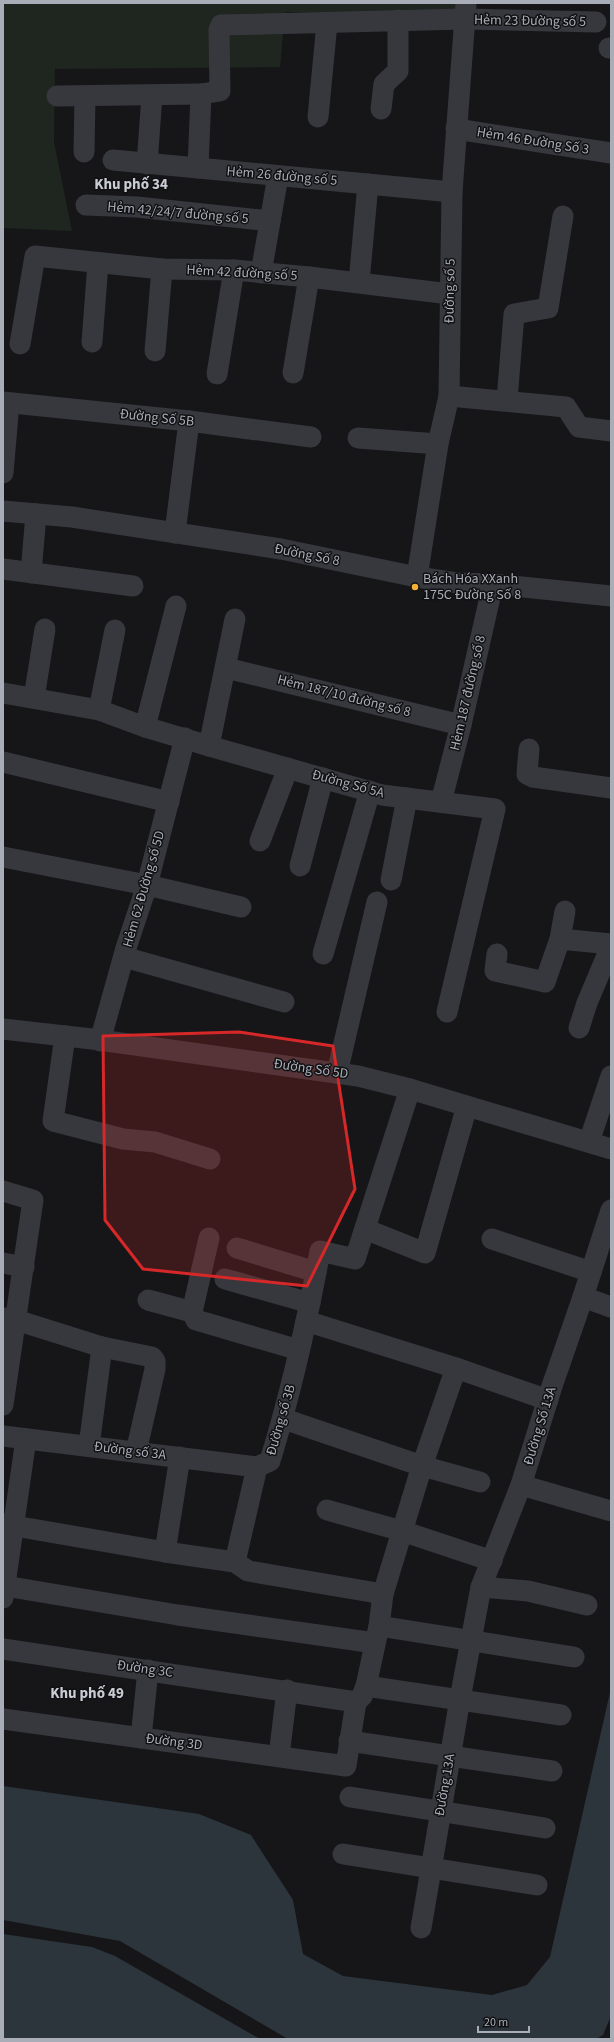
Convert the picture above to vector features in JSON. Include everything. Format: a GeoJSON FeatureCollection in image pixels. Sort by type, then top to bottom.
{"type":"FeatureCollection","features":[{"type":"Feature","properties":{"kind":"street","name":"Hẻm 23 Đường số 5"},"geometry":{"type":"LineString","coordinates":[[201,94],[220,91],[219,30],[221,25],[398,20],[465,11],[596,22]]}},
{"type":"Feature","properties":{"kind":"street","name":"Đường số 5"},"geometry":{"type":"LineString","coordinates":[[417,577],[438,444],[449,396],[452,192],[465,11]]}},
{"type":"Feature","properties":{"kind":"street"},"geometry":{"type":"LineString","coordinates":[[381,108],[384,84],[398,71],[398,20]]}},
{"type":"Feature","properties":{"kind":"street"},"geometry":{"type":"LineString","coordinates":[[318,117],[327,23]]}},
{"type":"Feature","properties":{"kind":"street"},"geometry":{"type":"LineString","coordinates":[[57,96],[201,94],[198,168]]}},
{"type":"Feature","properties":{"kind":"street"},"geometry":{"type":"LineString","coordinates":[[147,164],[152,95]]}},
{"type":"Feature","properties":{"kind":"street"},"geometry":{"type":"LineString","coordinates":[[84,152],[85,96]]}},
{"type":"Feature","properties":{"kind":"street","name":"Hẻm 46 Đường Số 3"},"geometry":{"type":"LineString","coordinates":[[456,129],[611,153]]}},
{"type":"Feature","properties":{"kind":"street","name":"Hẻm 26 đường số 5"},"geometry":{"type":"LineString","coordinates":[[113,160],[452,192]]}},
{"type":"Feature","properties":{"kind":"street"},"geometry":{"type":"LineString","coordinates":[[261,273],[278,176]]}},
{"type":"Feature","properties":{"kind":"street"},"geometry":{"type":"LineString","coordinates":[[359,282],[368,184]]}},
{"type":"Feature","properties":{"kind":"street","name":"Hẻm 42/24/7 đường số 5"},"geometry":{"type":"LineString","coordinates":[[86,205],[137,207],[270,221]]}},
{"type":"Feature","properties":{"kind":"street"},"geometry":{"type":"LineString","coordinates":[[507,400],[514,314],[548,308],[563,216]]}},
{"type":"Feature","properties":{"kind":"street","name":"Hẻm 42 đường số 5"},"geometry":{"type":"LineString","coordinates":[[20,344],[34,256],[162,269],[234,270],[359,282],[450,294]]}},
{"type":"Feature","properties":{"kind":"street"},"geometry":{"type":"LineString","coordinates":[[92,342],[98,263]]}},
{"type":"Feature","properties":{"kind":"street"},"geometry":{"type":"LineString","coordinates":[[155,351],[162,269]]}},
{"type":"Feature","properties":{"kind":"street"},"geometry":{"type":"LineString","coordinates":[[217,374],[234,270]]}},
{"type":"Feature","properties":{"kind":"street"},"geometry":{"type":"LineString","coordinates":[[293,373],[309,277]]}},
{"type":"Feature","properties":{"kind":"street"},"geometry":{"type":"LineString","coordinates":[[449,396],[566,406],[580,427],[611,431]]}},
{"type":"Feature","properties":{"kind":"street"},"geometry":{"type":"LineString","coordinates":[[3,473],[6,402]]}},
{"type":"Feature","properties":{"kind":"street","name":"Đường Số 5B"},"geometry":{"type":"LineString","coordinates":[[6,402],[189,421],[311,438]]}},
{"type":"Feature","properties":{"kind":"street"},"geometry":{"type":"LineString","coordinates":[[175,532],[189,421]]}},
{"type":"Feature","properties":{"kind":"street"},"geometry":{"type":"LineString","coordinates":[[358,438],[438,444]]}},
{"type":"Feature","properties":{"kind":"street","name":"Đường Số 8"},"geometry":{"type":"LineString","coordinates":[[3,511],[72,516],[175,532],[281,549],[417,577],[457,583],[493,584],[611,596]]}},
{"type":"Feature","properties":{"kind":"street"},"geometry":{"type":"LineString","coordinates":[[31,573],[36,514]]}},
{"type":"Feature","properties":{"kind":"street"},"geometry":{"type":"LineString","coordinates":[[3,569],[133,586]]}},
{"type":"Feature","properties":{"kind":"street","name":"Hẻm 187 đường số 8"},"geometry":{"type":"LineString","coordinates":[[441,802],[462,725],[493,584]]}},
{"type":"Feature","properties":{"kind":"street"},"geometry":{"type":"LineString","coordinates":[[145,726],[176,606]]}},
{"type":"Feature","properties":{"kind":"street"},"geometry":{"type":"LineString","coordinates":[[209,746],[235,619]]}},
{"type":"Feature","properties":{"kind":"street"},"geometry":{"type":"LineString","coordinates":[[34,698],[45,629]]}},
{"type":"Feature","properties":{"kind":"street"},"geometry":{"type":"LineString","coordinates":[[98,710],[115,630]]}},
{"type":"Feature","properties":{"kind":"street","name":"Hẻm 187/10 đường số 8"},"geometry":{"type":"LineString","coordinates":[[226,668],[462,725]]}},
{"type":"Feature","properties":{"kind":"street","name":"Đường Số 5A"},"geometry":{"type":"LineString","coordinates":[[3,693],[98,710],[209,746],[370,791],[407,798],[495,809],[447,1012]]}},
{"type":"Feature","properties":{"kind":"street","name":"Hẻm 62 Đường số 5D"},"geometry":{"type":"LineString","coordinates":[[100,1040],[124,956],[147,884],[185,738]]}},
{"type":"Feature","properties":{"kind":"street"},"geometry":{"type":"LineString","coordinates":[[529,749],[527,774],[533,777],[611,788]]}},
{"type":"Feature","properties":{"kind":"street"},"geometry":{"type":"LineString","coordinates":[[3,762],[169,802]]}},
{"type":"Feature","properties":{"kind":"street"},"geometry":{"type":"LineString","coordinates":[[260,841],[288,768]]}},
{"type":"Feature","properties":{"kind":"street"},"geometry":{"type":"LineString","coordinates":[[300,866],[324,778]]}},
{"type":"Feature","properties":{"kind":"street"},"geometry":{"type":"LineString","coordinates":[[323,954],[370,791]]}},
{"type":"Feature","properties":{"kind":"street"},"geometry":{"type":"LineString","coordinates":[[391,880],[407,798]]}},
{"type":"Feature","properties":{"kind":"street"},"geometry":{"type":"LineString","coordinates":[[3,857],[147,884],[241,907]]}},
{"type":"Feature","properties":{"kind":"street"},"geometry":{"type":"LineString","coordinates":[[337,1073],[377,902]]}},
{"type":"Feature","properties":{"kind":"street"},"geometry":{"type":"LineString","coordinates":[[497,954],[495,971],[545,982],[560,939],[565,912]]}},
{"type":"Feature","properties":{"kind":"street"},"geometry":{"type":"LineString","coordinates":[[560,939],[611,945],[587,1003],[579,1028]]}},
{"type":"Feature","properties":{"kind":"street"},"geometry":{"type":"LineString","coordinates":[[124,956],[284,1002]]}},
{"type":"Feature","properties":{"kind":"street","name":"Đường Số 5D"},"geometry":{"type":"LineString","coordinates":[[3,1029],[100,1040],[337,1073],[410,1089],[611,1149]]}},
{"type":"Feature","properties":{"kind":"street"},"geometry":{"type":"LineString","coordinates":[[65,1036],[53,1121],[123,1139],[155,1142],[210,1160]]}},
{"type":"Feature","properties":{"kind":"street"},"geometry":{"type":"LineString","coordinates":[[589,1142],[611,1076]]}},
{"type":"Feature","properties":{"kind":"street","name":"Đường số 3B"},"geometry":{"type":"LineString","coordinates":[[235,1562],[257,1467],[270,1461],[284,1419],[320,1251],[355,1259],[410,1089]]}},
{"type":"Feature","properties":{"kind":"street"},"geometry":{"type":"LineString","coordinates":[[365,1229],[425,1252],[467,1106]]}},
{"type":"Feature","properties":{"kind":"street"},"geometry":{"type":"LineString","coordinates":[[3,1191],[33,1200],[24,1267],[10,1319],[3,1405]]}},
{"type":"Feature","properties":{"kind":"street","name":"Đường Số 13A"},"geometry":{"type":"LineString","coordinates":[[472,1642],[481,1587],[521,1485],[611,1210]]}},
{"type":"Feature","properties":{"kind":"street"},"geometry":{"type":"LineString","coordinates":[[209,1238],[192,1312],[196,1320],[299,1350]]}},
{"type":"Feature","properties":{"kind":"street"},"geometry":{"type":"LineString","coordinates":[[492,1239],[591,1272]]}},
{"type":"Feature","properties":{"kind":"street"},"geometry":{"type":"LineString","coordinates":[[237,1248],[316,1272]]}},
{"type":"Feature","properties":{"kind":"street"},"geometry":{"type":"LineString","coordinates":[[3,1263],[24,1267]]}},
{"type":"Feature","properties":{"kind":"street"},"geometry":{"type":"LineString","coordinates":[[225,1279],[456,1368],[548,1400]]}},
{"type":"Feature","properties":{"kind":"street"},"geometry":{"type":"LineString","coordinates":[[583,1297],[611,1307]]}},
{"type":"Feature","properties":{"kind":"street"},"geometry":{"type":"LineString","coordinates":[[148,1300],[192,1312]]}},
{"type":"Feature","properties":{"kind":"street"},"geometry":{"type":"LineString","coordinates":[[10,1319],[102,1347],[152,1357],[155,1361],[136,1452]]}},
{"type":"Feature","properties":{"kind":"street"},"geometry":{"type":"LineString","coordinates":[[89,1446],[102,1347]]}},
{"type":"Feature","properties":{"kind":"street"},"geometry":{"type":"LineString","coordinates":[[456,1368],[422,1466],[383,1594],[377,1634],[349,1741],[552,1771]]}},
{"type":"Feature","properties":{"kind":"street"},"geometry":{"type":"LineString","coordinates":[[284,1419],[422,1466],[480,1482]]}},
{"type":"Feature","properties":{"kind":"street","name":"Đường số 3A"},"geometry":{"type":"LineString","coordinates":[[3,1436],[257,1467]]}},
{"type":"Feature","properties":{"kind":"street"},"geometry":{"type":"LineString","coordinates":[[26,1439],[9,1525],[4,1592],[178,1615],[472,1642],[574,1657]]}},
{"type":"Feature","properties":{"kind":"street"},"geometry":{"type":"LineString","coordinates":[[164,1552],[180,1457]]}},
{"type":"Feature","properties":{"kind":"street"},"geometry":{"type":"LineString","coordinates":[[521,1485],[611,1511]]}},
{"type":"Feature","properties":{"kind":"street"},"geometry":{"type":"LineString","coordinates":[[327,1510],[402,1531],[492,1561]]}},
{"type":"Feature","properties":{"kind":"street"},"geometry":{"type":"LineString","coordinates":[[9,1525],[164,1552],[235,1562],[248,1571],[383,1594]]}},
{"type":"Feature","properties":{"kind":"street"},"geometry":{"type":"LineString","coordinates":[[481,1587],[528,1592],[587,1605]]}},
{"type":"Feature","properties":{"kind":"street","name":"Đường 13A"},"geometry":{"type":"LineString","coordinates":[[421,1928],[460,1699],[472,1642]]}},
{"type":"Feature","properties":{"kind":"street","name":"Đường 3C"},"geometry":{"type":"LineString","coordinates":[[3,1649],[287,1690],[460,1699],[561,1715]]}},
{"type":"Feature","properties":{"kind":"street"},"geometry":{"type":"LineString","coordinates":[[141,1738],[148,1670]]}},
{"type":"Feature","properties":{"kind":"street"},"geometry":{"type":"LineString","coordinates":[[279,1756],[287,1690]]}},
{"type":"Feature","properties":{"kind":"street","name":"Đường 3D"},"geometry":{"type":"LineString","coordinates":[[3,1719],[346,1766],[349,1741]]}},
{"type":"Feature","properties":{"kind":"street"},"geometry":{"type":"LineString","coordinates":[[350,1797],[545,1828]]}},
{"type":"Feature","properties":{"kind":"street"},"geometry":{"type":"LineString","coordinates":[[343,1854],[537,1886]]}},
{"type":"Feature","properties":{"kind":"highlighted area"},"geometry":{"type":"Polygon","coordinates":[[[239,1032],[333,1046],[355,1189],[307,1286],[143,1269],[105,1220],[103,1036],[239,1032]]]}},
{"type":"Feature","properties":{"kind":"shaded area"},"geometry":{"type":"Polygon","coordinates":[[[3,3],[457,3],[457,14],[285,12],[280,67],[55,69],[54,142],[72,231],[3,228],[3,3]]]}},
{"type":"Feature","properties":{"kind":"shaded area"},"geometry":{"type":"Polygon","coordinates":[[[611,1688],[611,2016],[603,2035],[596,2039],[288,2039],[120,1941],[3,1920],[3,1786],[199,1814],[251,1835],[293,1900],[303,1954],[343,1976],[492,1995],[527,1985],[550,1957],[611,1688]]]}},
{"type":"Feature","properties":{"kind":"shaded area"},"geometry":{"type":"Polygon","coordinates":[[[3,1934],[92,1947],[115,1956],[260,2039],[3,2039],[3,1934]]]}},
{"type":"Feature","properties":{"kind":"place","name":"Bách Hóa XXanh 175C Đường Số 8"},"geometry":{"type":"Point","coordinates":[415,587]}},
{"type":"Feature","properties":{"kind":"district","name":"Khu phố 34"},"geometry":{"type":"Point","coordinates":[131,184]}},
{"type":"Feature","properties":{"kind":"district","name":"Khu phố 49"},"geometry":{"type":"Point","coordinates":[87,1693]}}]}
